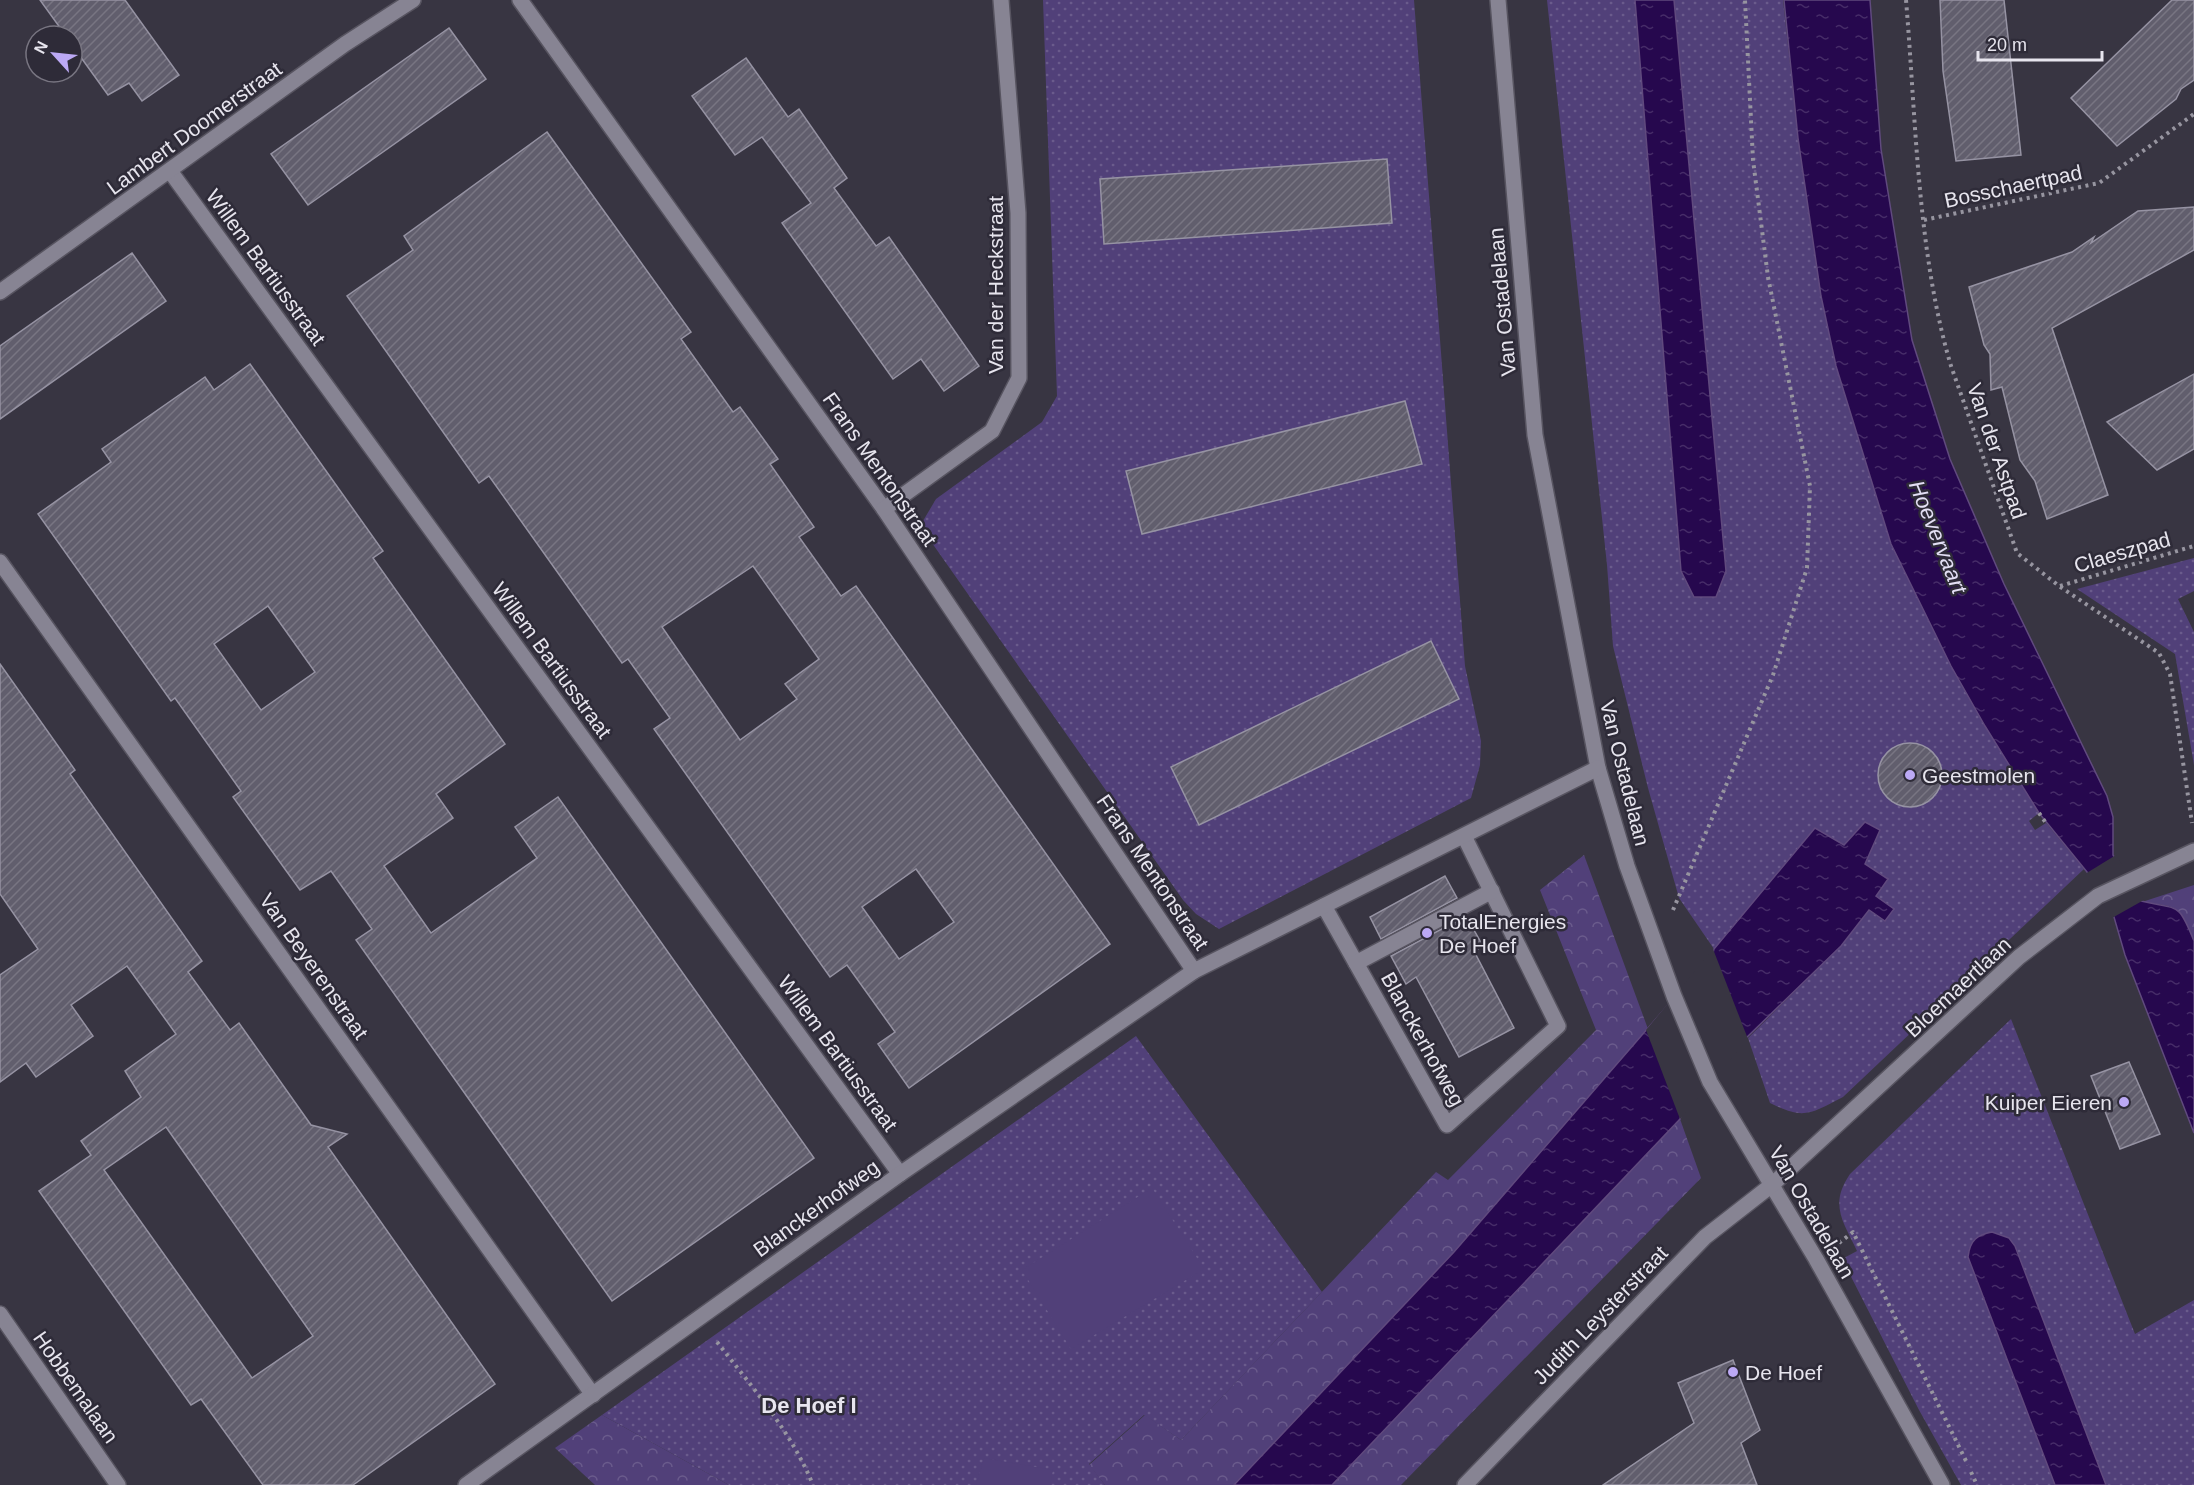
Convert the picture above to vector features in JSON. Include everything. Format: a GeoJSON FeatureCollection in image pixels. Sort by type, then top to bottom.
{"type":"FeatureCollection","features":[{"type":"Feature","properties":{"kind":"street","name":"Lambert Doomerstraat"},"geometry":{"type":"LineString","coordinates":[[0,292],[345,44],[413,0]]}},
{"type":"Feature","properties":{"kind":"street","name":"Frans Mentonstraat"},"geometry":{"type":"LineString","coordinates":[[520,0],[884,509],[1194,971]]}},
{"type":"Feature","properties":{"kind":"street","name":"Van der Heckstraat"},"geometry":{"type":"LineString","coordinates":[[884,509],[992,431],[1019,378],[1018,213],[1001,0]]}},
{"type":"Feature","properties":{"kind":"street","name":"Van Ostadelaan"},"geometry":{"type":"LineString","coordinates":[[1498,0],[1535,435],[1598,768],[1627,866],[1674,996],[1710,1082],[1773,1184],[1942,1485]]}},
{"type":"Feature","properties":{"kind":"street","name":"Willem Bartiusstraat"},"geometry":{"type":"LineString","coordinates":[[170,171],[900,1173]]}},
{"type":"Feature","properties":{"kind":"street","name":"Van Beyerenstraat"},"geometry":{"type":"LineString","coordinates":[[0,562],[593,1395]]}},
{"type":"Feature","properties":{"kind":"street","name":"Blanckerhofweg"},"geometry":{"type":"LineString","coordinates":[[466,1485],[900,1173],[1194,971],[1598,768]]}},
{"type":"Feature","properties":{"kind":"street","name":"Blanckerhofweg"},"geometry":{"type":"LineString","coordinates":[[1324,906],[1447,1125],[1558,1026],[1464,836]]}},
{"type":"Feature","properties":{"kind":"street","name":"Bloemaertlaan"},"geometry":{"type":"LineString","coordinates":[[1773,1184],[2019,957],[2098,896],[2194,851]]}},
{"type":"Feature","properties":{"kind":"street","name":"Blanckerhofweg"},"geometry":{"type":"LineString","coordinates":[[1356,963],[1492,891]]}},
{"type":"Feature","properties":{"kind":"street","name":"Judith Leysterstraat"},"geometry":{"type":"LineString","coordinates":[[1465,1485],[1705,1237],[1773,1184]]}},
{"type":"Feature","properties":{"kind":"street","name":"Hobbemalaan"},"geometry":{"type":"LineString","coordinates":[[0,1314],[118,1485]]}},
{"type":"Feature","properties":{"kind":"path"},"geometry":{"type":"LineString","coordinates":[[1656,948],[1773,675],[1807,568],[1810,486],[1768,277],[1753,160],[1745,0]]}},
{"type":"Feature","properties":{"kind":"path","name":"Van der Astpad"},"geometry":{"type":"LineString","coordinates":[[1906,0],[1924,220],[1943,338],[2017,553],[2059,586],[2159,652],[2170,674],[2192,824]]}},
{"type":"Feature","properties":{"kind":"path","name":"Bosschaertpad"},"geometry":{"type":"LineString","coordinates":[[1924,220],[2099,183],[2194,114]]}},
{"type":"Feature","properties":{"kind":"path","name":"Claeszpad"},"geometry":{"type":"LineString","coordinates":[[2059,586],[2194,546]]}},
{"type":"Feature","properties":{"kind":"path"},"geometry":{"type":"LineString","coordinates":[[2039,813],[2046,823]]}},
{"type":"Feature","properties":{"kind":"path"},"geometry":{"type":"LineString","coordinates":[[1816,1259],[1853,1233],[1977,1485]]}},
{"type":"Feature","properties":{"kind":"path"},"geometry":{"type":"LineString","coordinates":[[700,1318],[785,1431],[802,1457],[813,1485]]}},
{"type":"Feature","properties":{"kind":"green space"},"geometry":{"type":"Polygon","coordinates":[[[1043,0],[1414,0],[1465,666],[1481,741],[1480,765],[1471,798],[1219,929],[1196,914],[1183,900],[920,526],[936,499],[1042,422],[1057,396],[1043,0]]]}},
{"type":"Feature","properties":{"kind":"green space"},"geometry":{"type":"Polygon","coordinates":[[[1547,0],[1635,0],[1681,571],[1694,597],[1726,571],[1674,0],[1783,0],[1798,138],[1985,726],[2039,813],[2029,821],[2035,830],[2046,823],[2084,869],[1843,1097],[1807,1113],[1791,1112],[1770,1103],[1748,1038],[1841,946],[1869,910],[1885,921],[1893,909],[1876,896],[1888,879],[1865,864],[1880,831],[1865,822],[1844,845],[1815,829],[1714,949],[1679,898],[1648,788],[1613,646],[1607,565],[1547,0]]]}},
{"type":"Feature","properties":{"kind":"green space"},"geometry":{"type":"Polygon","coordinates":[[[2194,558],[2194,591],[2178,599],[2194,632],[2194,765],[2175,654],[2077,589],[2194,558]]]}},
{"type":"Feature","properties":{"kind":"green space"},"geometry":{"type":"Polygon","coordinates":[[[1584,855],[1648,1029],[1454,1252],[1234,1485],[1105,1485],[1089,1465],[1145,1415],[1181,1440],[1436,1172],[1448,1180],[1596,1030],[1540,890],[1584,855]]]}},
{"type":"Feature","properties":{"kind":"green space"},"geometry":{"type":"Polygon","coordinates":[[[2194,885],[2194,941],[2185,920],[2177,910],[2164,905],[2142,902],[2194,885]]]}},
{"type":"Feature","properties":{"kind":"green space"},"geometry":{"type":"Polygon","coordinates":[[[2011,1019],[2135,1334],[2194,1300],[2194,1485],[2106,1485],[2015,1246],[1968,1257],[2055,1485],[1961,1485],[1919,1410],[1842,1259],[1857,1251],[1843,1222],[1839,1204],[1840,1195],[1850,1174],[2011,1019]]]}},
{"type":"Feature","properties":{"kind":"green space"},"geometry":{"type":"Polygon","coordinates":[[[1136,1036],[1322,1292],[1181,1440],[1144,1415],[1089,1464],[1105,1485],[729,1485],[602,1415],[1136,1036]]]}},
{"type":"Feature","properties":{"kind":"green space"},"geometry":{"type":"Polygon","coordinates":[[[1680,1119],[1701,1178],[1401,1485],[1332,1485],[1680,1119]]]}},
{"type":"Feature","properties":{"kind":"green space"},"geometry":{"type":"Polygon","coordinates":[[[1152,1188],[1204,1269],[1071,1349],[1022,1270],[1152,1188]]]}},
{"type":"Feature","properties":{"kind":"green space"},"geometry":{"type":"Polygon","coordinates":[[[602,1415],[729,1485],[595,1485],[555,1448],[602,1415]]]}},
{"type":"Feature","properties":{"kind":"green space"},"geometry":{"type":"Polygon","coordinates":[[[984,1458],[1053,1470],[1050,1485],[976,1485],[984,1458]]]}},
{"type":"Feature","properties":{"kind":"water"},"geometry":{"type":"Polygon","coordinates":[[[1635,0],[1674,0],[1726,571],[1716,597],[1694,597],[1681,571],[1635,0]]]}},
{"type":"Feature","properties":{"kind":"water","name":"Hoevervaart"},"geometry":{"type":"Polygon","coordinates":[[[1784,0],[1870,0],[1881,149],[1912,340],[1950,459],[2004,584],[2107,796],[2113,817],[2113,855],[2141,901],[2176,909],[2184,919],[2194,941],[2194,1133],[2125,955],[2114,917],[2087,872],[2039,813],[1985,726],[1951,666],[1891,544],[1836,366],[1821,296],[1798,138],[1784,0]]]}},
{"type":"Feature","properties":{"kind":"water"},"geometry":{"type":"Polygon","coordinates":[[[1865,822],[1880,830],[1865,864],[1888,879],[1876,896],[1894,909],[1885,921],[1869,910],[1841,946],[1745,1039],[1682,1112],[1680,1119],[1332,1485],[1234,1485],[1454,1252],[1713,953],[1815,828],[1844,845],[1865,822]]]}},
{"type":"Feature","properties":{"kind":"water"},"geometry":{"type":"Polygon","coordinates":[[[1992,1232],[2009,1238],[2015,1246],[2106,1485],[2055,1485],[1968,1257],[1970,1246],[1975,1239],[1992,1232]]]}},
{"type":"Feature","properties":{"kind":"pier"},"geometry":{"type":"Polygon","coordinates":[[[2116,855],[2144,900],[2112,918],[2085,874],[2116,855]]]}},
{"type":"Feature","properties":{"kind":"pier"},"geometry":{"type":"Polygon","coordinates":[[[1713,949],[1748,1039],[1680,1119],[1646,1030],[1713,949]]]}},
{"type":"Feature","properties":{"kind":"building"},"geometry":{"type":"Polygon","coordinates":[[[40,0],[125,0],[179,75],[142,101],[129,83],[108,95],[84,62],[84,24],[57,24],[40,0]]]}},
{"type":"Feature","properties":{"kind":"building"},"geometry":{"type":"Polygon","coordinates":[[[1940,0],[2004,0],[2021,155],[1956,161],[1943,71],[1940,0]]]}},
{"type":"Feature","properties":{"kind":"building"},"geometry":{"type":"Polygon","coordinates":[[[2172,0],[2194,0],[2194,80],[2181,89],[2176,99],[2117,146],[2071,98],[2172,0]]]}},
{"type":"Feature","properties":{"kind":"building"},"geometry":{"type":"Polygon","coordinates":[[[449,28],[486,79],[308,205],[271,154],[449,28]]]}},
{"type":"Feature","properties":{"kind":"building"},"geometry":{"type":"Polygon","coordinates":[[[746,58],[788,117],[799,109],[847,178],[834,188],[876,246],[889,237],[979,366],[944,391],[921,359],[893,379],[782,223],[811,203],[762,137],[735,155],[692,96],[746,58]]]}},
{"type":"Feature","properties":{"kind":"building"},"geometry":{"type":"Polygon","coordinates":[[[547,132],[691,332],[681,339],[733,412],[740,407],[778,459],[770,464],[814,527],[799,537],[841,596],[856,586],[1110,944],[909,1088],[878,1044],[895,1032],[847,965],[830,977],[654,729],[670,718],[628,659],[622,663],[489,476],[479,483],[347,296],[413,250],[404,236],[547,132]],[[753,566],[662,627],[740,740],[797,699],[785,684],[819,659],[753,566]],[[916,869],[862,907],[899,959],[954,922],[916,869]]]}},
{"type":"Feature","properties":{"kind":"building"},"geometry":{"type":"Polygon","coordinates":[[[1387,159],[1392,223],[1104,244],[1100,179],[1387,159]]]}},
{"type":"Feature","properties":{"kind":"building"},"geometry":{"type":"Polygon","coordinates":[[[2194,207],[2194,250],[2052,328],[2108,495],[2047,519],[2035,481],[2020,460],[2002,387],[1991,390],[1990,354],[1984,345],[1969,287],[2072,252],[2094,237],[2091,243],[2138,211],[2194,207]]]}},
{"type":"Feature","properties":{"kind":"building"},"geometry":{"type":"Polygon","coordinates":[[[132,253],[166,301],[0,419],[0,346],[132,253]]]}},
{"type":"Feature","properties":{"kind":"building"},"geometry":{"type":"Polygon","coordinates":[[[250,364],[383,551],[373,558],[505,744],[436,794],[453,818],[384,866],[431,933],[537,858],[515,827],[558,797],[814,1158],[612,1301],[356,940],[372,929],[331,871],[300,890],[233,797],[241,791],[175,698],[171,701],[38,514],[111,462],[102,449],[205,377],[214,390],[250,364]],[[268,606],[214,644],[261,710],[315,672],[268,606]]]}},
{"type":"Feature","properties":{"kind":"building"},"geometry":{"type":"Polygon","coordinates":[[[2194,374],[2194,449],[2157,470],[2107,422],[2194,374]]]}},
{"type":"Feature","properties":{"kind":"building"},"geometry":{"type":"Polygon","coordinates":[[[1405,401],[1422,464],[1142,534],[1126,471],[1405,401]]]}},
{"type":"Feature","properties":{"kind":"building"},"geometry":{"type":"Polygon","coordinates":[[[1431,641],[1459,699],[1199,825],[1171,767],[1431,641]]]}},
{"type":"Feature","properties":{"kind":"building"},"geometry":{"type":"Polygon","coordinates":[[[0,664],[75,770],[70,774],[202,961],[188,972],[230,1030],[239,1023],[311,1125],[347,1134],[328,1147],[495,1384],[353,1485],[263,1485],[201,1399],[191,1405],[39,1191],[91,1155],[81,1141],[141,1097],[125,1071],[176,1034],[127,966],[71,1005],[93,1036],[36,1077],[26,1063],[0,1082],[0,975],[38,949],[0,894],[0,664]],[[166,1127],[104,1170],[252,1378],[313,1336],[166,1127]]]}},
{"type":"Feature","properties":{"kind":"building","name":"Geestmolen"},"geometry":{"type":"Polygon","coordinates":[[[1904,743],[1916,743],[1933,752],[1940,763],[1942,775],[1940,787],[1933,798],[1916,807],[1904,807],[1892,802],[1883,793],[1878,781],[1878,769],[1883,757],[1892,748],[1904,743]]]}},
{"type":"Feature","properties":{"kind":"building"},"geometry":{"type":"Polygon","coordinates":[[[1445,876],[1457,898],[1381,939],[1370,917],[1445,876]]]}},
{"type":"Feature","properties":{"kind":"building"},"geometry":{"type":"Polygon","coordinates":[[[1466,916],[1483,946],[1474,951],[1514,1028],[1459,1057],[1416,977],[1406,984],[1391,956],[1466,916]]]}},
{"type":"Feature","properties":{"kind":"building"},"geometry":{"type":"Polygon","coordinates":[[[2129,1062],[2160,1134],[2120,1149],[2091,1076],[2129,1062]]]}},
{"type":"Feature","properties":{"kind":"building"},"geometry":{"type":"Polygon","coordinates":[[[1733,1360],[1760,1430],[1741,1443],[1757,1485],[1603,1485],[1694,1423],[1678,1383],[1733,1360]]]}},
{"type":"Feature","properties":{"kind":"place","name":"Geestmolen"},"geometry":{"type":"Point","coordinates":[1910,775]}},
{"type":"Feature","properties":{"kind":"place","name":"TotalEnergies De Hoef"},"geometry":{"type":"Point","coordinates":[1427,933]}},
{"type":"Feature","properties":{"kind":"place","name":"Kuiper Eieren"},"geometry":{"type":"Point","coordinates":[2124,1102]}},
{"type":"Feature","properties":{"kind":"place","name":"De Hoef"},"geometry":{"type":"Point","coordinates":[1733,1372]}},
{"type":"Feature","properties":{"kind":"district","name":"De Hoef I"},"geometry":{"type":"Point","coordinates":[809,1405]}}]}
